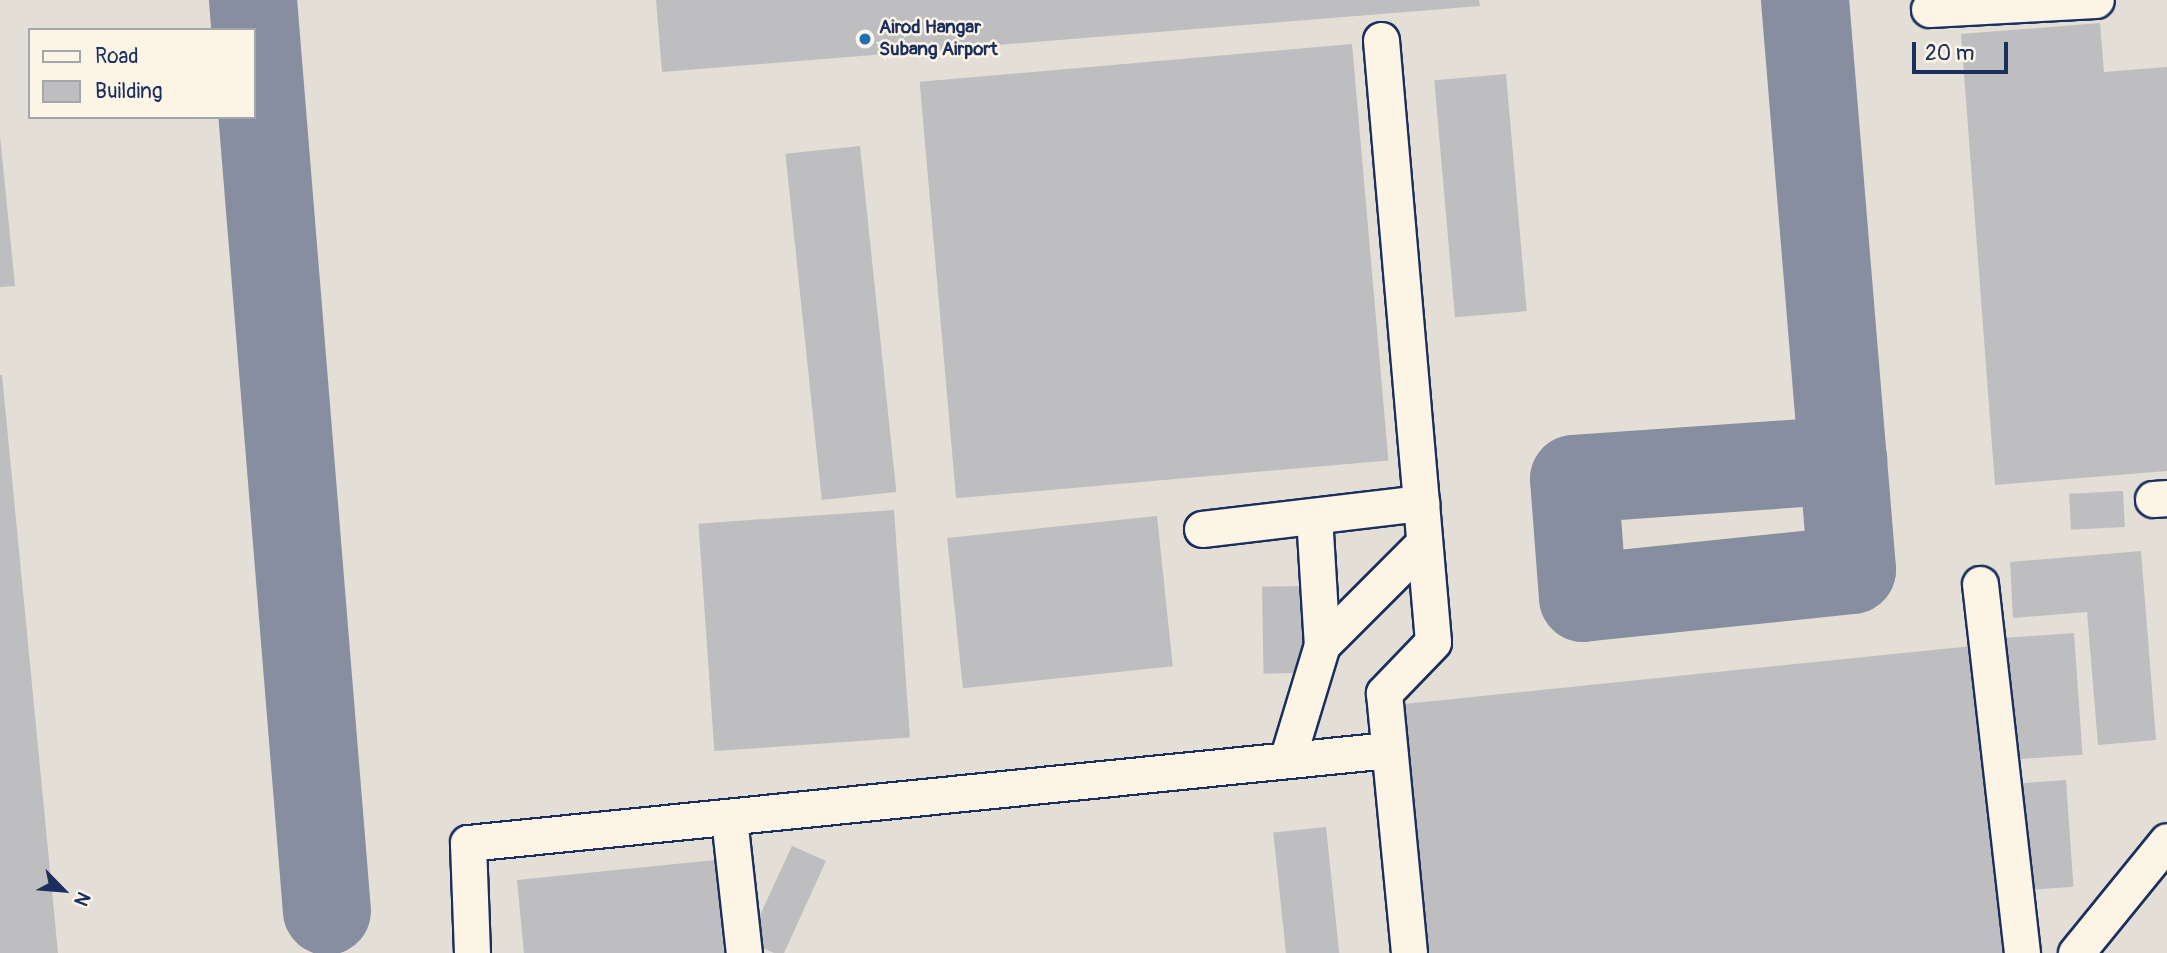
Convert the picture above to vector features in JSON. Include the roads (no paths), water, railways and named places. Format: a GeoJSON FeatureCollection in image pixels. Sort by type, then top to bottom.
{"type":"FeatureCollection","features":[{"type":"Feature","properties":{"kind":"lane"},"geometry":{"type":"LineString","coordinates":[[1929,9],[2096,0]]}},
{"type":"Feature","properties":{"kind":"lane"},"geometry":{"type":"LineString","coordinates":[[1381,40],[1433,642],[1384,693],[1409,953]]}},
{"type":"Feature","properties":{"kind":"lane"},"geometry":{"type":"LineString","coordinates":[[1202,529],[1421,503]]}},
{"type":"Feature","properties":{"kind":"lane"},"geometry":{"type":"LineString","coordinates":[[1287,760],[1322,645],[1314,516]]}},
{"type":"Feature","properties":{"kind":"lane"},"geometry":{"type":"LineString","coordinates":[[1322,645],[1424,543]]}},
{"type":"Feature","properties":{"kind":"lane"},"geometry":{"type":"LineString","coordinates":[[1980,584],[2022,953]]}},
{"type":"Feature","properties":{"kind":"lane"},"geometry":{"type":"LineString","coordinates":[[472,953],[468,842],[1389,750]]}},
{"type":"Feature","properties":{"kind":"lane"},"geometry":{"type":"LineString","coordinates":[[729,818],[744,953]]}},
{"type":"Feature","properties":{"kind":"lane"},"geometry":{"type":"LineString","coordinates":[[2076,953],[2167,841]]}},
{"type":"Feature","properties":{"kind":"place","name":"Airod Hangar Subang Airport"},"geometry":{"type":"Point","coordinates":[865,39]}}]}
